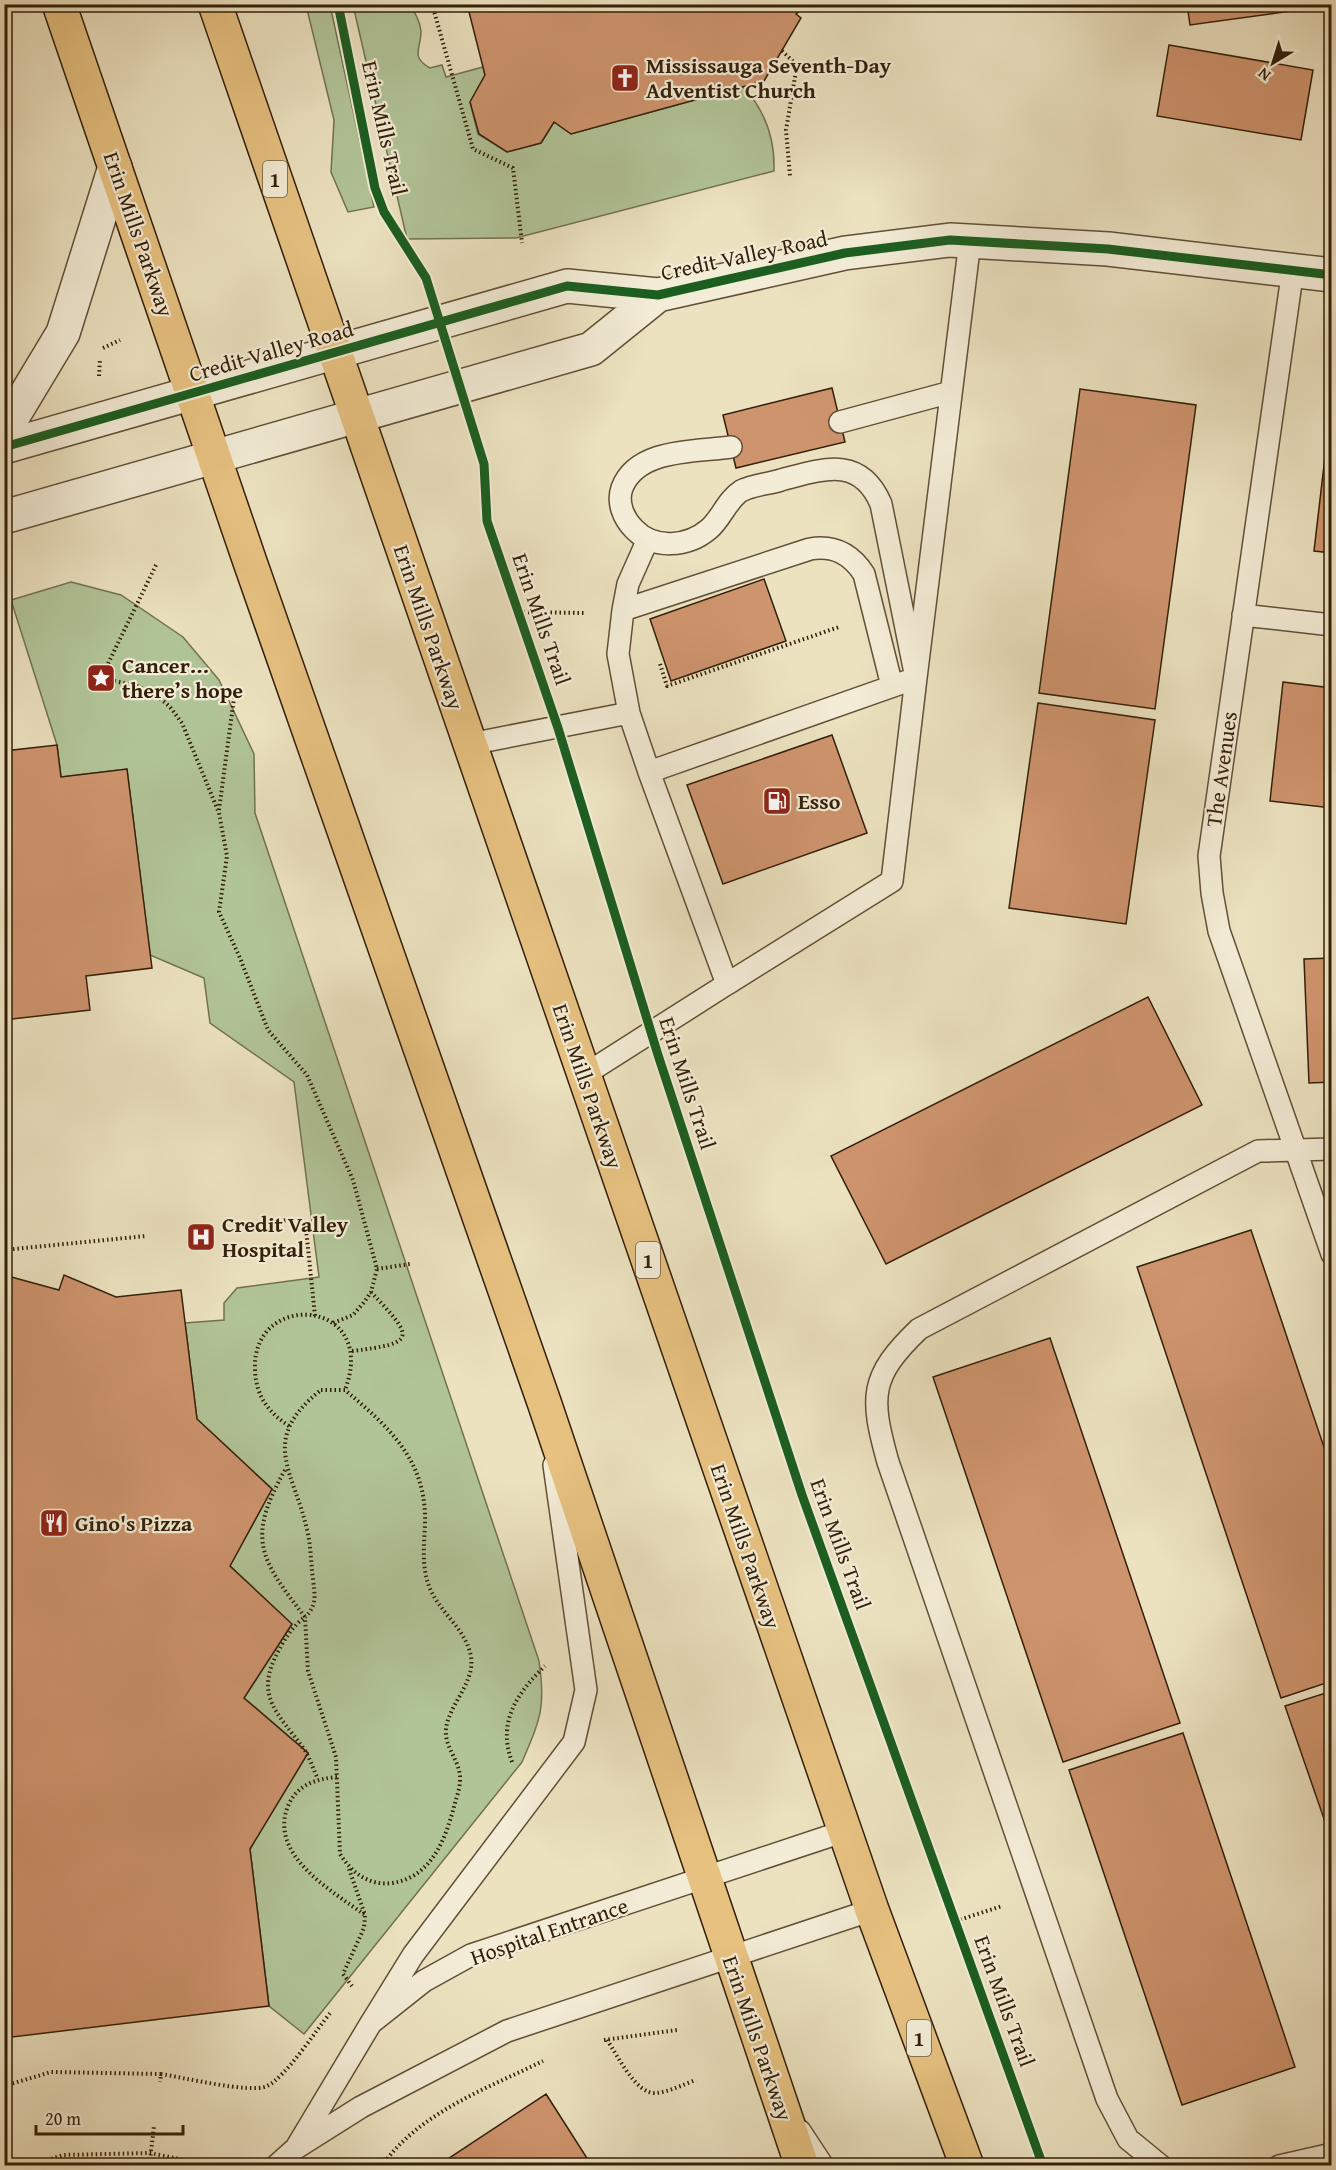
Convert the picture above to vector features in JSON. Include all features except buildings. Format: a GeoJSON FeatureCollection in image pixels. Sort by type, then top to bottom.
{"type":"FeatureCollection","features":[{"type":"Feature","properties":{"kind":"main road","name":"Erin Mills Parkway"},"geometry":{"type":"LineString","coordinates":[[59,4],[544,1402],[802,2166]]}},
{"type":"Feature","properties":{"kind":"main road","name":"Erin Mills Parkway"},"geometry":{"type":"LineString","coordinates":[[215,4],[872,1910],[967,2166]]}},
{"type":"Feature","properties":{"kind":"street"},"geometry":{"type":"LineString","coordinates":[[4,431],[63,333],[116,167]]}},
{"type":"Feature","properties":{"kind":"street","name":"Credit Valley Road"},"geometry":{"type":"LineString","coordinates":[[4,447],[567,286],[658,295],[845,253],[950,240],[1108,249],[1332,275]]}},
{"type":"Feature","properties":{"kind":"street","name":"Credit Valley Road"},"geometry":{"type":"LineString","coordinates":[[4,517],[591,350],[658,295]]}},
{"type":"Feature","properties":{"kind":"lane"},"geometry":{"type":"LineString","coordinates":[[584,1076],[892,881],[970,241]]}},
{"type":"Feature","properties":{"kind":"lane","name":"The Avenues"},"geometry":{"type":"LineString","coordinates":[[1293,269],[1209,856],[1212,893],[1220,931],[1332,1254]]}},
{"type":"Feature","properties":{"kind":"lane"},"geometry":{"type":"LineString","coordinates":[[840,422],[951,392]]}},
{"type":"Feature","properties":{"kind":"lane"},"geometry":{"type":"LineString","coordinates":[[731,447],[650,460],[633,470],[624,482],[619,496],[622,512],[634,530],[648,539],[672,545],[692,540],[709,530],[742,491],[822,469],[842,469],[857,473],[874,487],[881,504],[916,678]]}},
{"type":"Feature","properties":{"kind":"lane"},"geometry":{"type":"LineString","coordinates":[[648,539],[628,584],[618,654],[629,713],[727,984]]}},
{"type":"Feature","properties":{"kind":"lane"},"geometry":{"type":"LineString","coordinates":[[623,614],[810,549],[826,546],[856,561],[864,574],[892,686]]}},
{"type":"Feature","properties":{"kind":"lane"},"geometry":{"type":"LineString","coordinates":[[1243,615],[1332,625]]}},
{"type":"Feature","properties":{"kind":"lane"},"geometry":{"type":"LineString","coordinates":[[649,772],[916,678]]}},
{"type":"Feature","properties":{"kind":"lane"},"geometry":{"type":"LineString","coordinates":[[470,744],[629,713]]}},
{"type":"Feature","properties":{"kind":"lane"},"geometry":{"type":"LineString","coordinates":[[1161,2166],[1128,2139],[1107,2099],[888,1462],[878,1425],[878,1383],[894,1353],[919,1329],[1258,1152],[1332,1149]]}},
{"type":"Feature","properties":{"kind":"lane"},"geometry":{"type":"LineString","coordinates":[[370,2023],[413,1955],[574,1742],[586,1690],[544,1402]]}},
{"type":"Feature","properties":{"kind":"lane","name":"Hospital Entrance"},"geometry":{"type":"LineString","coordinates":[[296,2148],[370,2023],[424,1981],[471,1955],[845,1831]]}},
{"type":"Feature","properties":{"kind":"lane","name":"Hospital Entrance"},"geometry":{"type":"LineString","coordinates":[[276,2166],[296,2148],[361,2107],[507,2031],[872,1910]]}},
{"type":"Feature","properties":{"kind":"lane"},"geometry":{"type":"LineString","coordinates":[[779,2098],[823,2166]]}},
{"type":"Feature","properties":{"kind":"lane"},"geometry":{"type":"LineString","coordinates":[[1279,2166],[1332,2154]]}},
{"type":"Feature","properties":{"kind":"path"},"geometry":{"type":"LineString","coordinates":[[432,4],[473,149],[513,168],[522,243]]}},
{"type":"Feature","properties":{"kind":"path"},"geometry":{"type":"LineString","coordinates":[[782,51],[797,65],[786,130],[790,176]]}},
{"type":"Feature","properties":{"kind":"path"},"geometry":{"type":"LineString","coordinates":[[100,350],[120,340]]}},
{"type":"Feature","properties":{"kind":"path"},"geometry":{"type":"LineString","coordinates":[[156,565],[101,678],[137,686],[155,694],[170,707],[182,723],[219,813],[227,856],[219,912],[268,1030],[307,1075],[353,1180],[377,1269],[371,1292],[353,1315],[333,1323]]}},
{"type":"Feature","properties":{"kind":"path"},"geometry":{"type":"LineString","coordinates":[[519,612],[623,614],[648,623],[667,686],[728,663],[843,626]]}},
{"type":"Feature","properties":{"kind":"path"},"geometry":{"type":"LineString","coordinates":[[219,813],[234,698]]}},
{"type":"Feature","properties":{"kind":"path"},"geometry":{"type":"LineString","coordinates":[[239,1224],[305,1219],[315,1316]]}},
{"type":"Feature","properties":{"kind":"path"},"geometry":{"type":"LineString","coordinates":[[4,1250],[146,1236]]}},
{"type":"Feature","properties":{"kind":"path"},"geometry":{"type":"LineString","coordinates":[[377,1269],[410,1264]]}},
{"type":"Feature","properties":{"kind":"path"},"geometry":{"type":"LineString","coordinates":[[352,1351],[397,1344],[402,1338],[404,1330],[400,1323],[371,1292]]}},
{"type":"Feature","properties":{"kind":"path"},"geometry":{"type":"LineString","coordinates":[[289,1426],[273,1415],[261,1400],[255,1380],[254,1361],[260,1343],[277,1322],[302,1314],[333,1323],[342,1332],[352,1351],[350,1375],[345,1390]]}},
{"type":"Feature","properties":{"kind":"path"},"geometry":{"type":"LineString","coordinates":[[318,1779],[306,1751],[279,1719],[267,1692],[271,1664],[285,1639],[313,1610],[315,1597],[308,1534],[295,1488],[286,1469],[284,1448],[289,1426],[303,1405],[321,1390],[345,1390],[393,1434],[415,1464],[424,1493],[422,1557],[431,1591],[465,1638],[471,1656],[471,1670],[446,1730],[446,1740],[456,1756],[460,1780],[451,1818],[437,1854],[424,1869],[406,1880],[391,1883],[376,1883],[348,1868]]}},
{"type":"Feature","properties":{"kind":"path"},"geometry":{"type":"LineString","coordinates":[[286,1469],[272,1494],[262,1523],[262,1550],[271,1573],[305,1617],[308,1671],[336,1757],[340,1854],[348,1868],[365,1914],[364,1928],[343,1974],[352,1987]]}},
{"type":"Feature","properties":{"kind":"path"},"geometry":{"type":"LineString","coordinates":[[515,1769],[506,1741],[511,1710],[525,1686],[546,1666]]}},
{"type":"Feature","properties":{"kind":"path"},"geometry":{"type":"LineString","coordinates":[[336,1777],[318,1779],[300,1788],[291,1800],[285,1814],[287,1844],[295,1857],[310,1871],[365,1914]]}},
{"type":"Feature","properties":{"kind":"path"},"geometry":{"type":"LineString","coordinates":[[957,1925],[1037,1894]]}},
{"type":"Feature","properties":{"kind":"path"},"geometry":{"type":"LineString","coordinates":[[597,2042],[677,2030]]}},
{"type":"Feature","properties":{"kind":"path"},"geometry":{"type":"LineString","coordinates":[[607,2040],[642,2089],[655,2093],[696,2080]]}},
{"type":"Feature","properties":{"kind":"path"},"geometry":{"type":"LineString","coordinates":[[382,2166],[405,2138],[455,2104],[548,2058]]}},
{"type":"Feature","properties":{"kind":"path"},"geometry":{"type":"LineString","coordinates":[[4,2086],[51,2072],[161,2074],[242,2088],[266,2087]]}},
{"type":"Feature","properties":{"kind":"path"},"geometry":{"type":"LineString","coordinates":[[160,2082],[161,2074]]}},
{"type":"Feature","properties":{"kind":"path"},"geometry":{"type":"LineString","coordinates":[[150,2160],[154,2126]]}},
{"type":"Feature","properties":{"kind":"path"},"geometry":{"type":"LineString","coordinates":[[30,2166],[63,2156],[150,2153],[209,2165]]}},
{"type":"Feature","properties":{"kind":"green space"},"geometry":{"type":"Polygon","coordinates":[[[306,5],[330,5],[374,207],[348,212],[331,172],[334,120],[306,5]]]}},
{"type":"Feature","properties":{"kind":"green space"},"geometry":{"type":"Polygon","coordinates":[[[353,5],[410,5],[421,31],[418,52],[420,60],[430,68],[442,65],[446,77],[483,67],[485,75],[470,102],[478,134],[507,152],[541,143],[554,122],[571,134],[743,87],[758,106],[768,126],[773,147],[774,171],[516,238],[407,239],[353,5]]]}},
{"type":"Feature","properties":{"kind":"green space"},"geometry":{"type":"Polygon","coordinates":[[[71,582],[121,595],[183,637],[219,680],[254,754],[255,813],[539,1661],[542,1691],[540,1713],[522,1762],[304,2034],[269,2006],[250,1849],[308,1753],[244,1698],[292,1624],[230,1566],[272,1489],[197,1419],[185,1323],[224,1320],[224,1303],[237,1288],[319,1277],[294,1082],[210,1023],[204,978],[150,955],[127,769],[61,777],[57,745],[11,600],[71,582]]]}},
{"type":"Feature","properties":{"kind":"cycle path","name":"Erin Mills Trail"},"geometry":{"type":"LineString","coordinates":[[338,4],[375,188],[384,212],[426,278],[484,464],[487,521],[558,728],[658,1055],[802,1495],[1043,2166]]}},
{"type":"Feature","properties":{"kind":"cycle path"},"geometry":{"type":"LineString","coordinates":[[4,447],[567,286],[658,295],[845,253],[950,240],[1108,249],[1332,275]]}},
{"type":"Feature","properties":{"kind":"place","name":"Mississauga Seventh-Day Adventist Church"},"geometry":{"type":"Point","coordinates":[625,78]}},
{"type":"Feature","properties":{"kind":"place","name":"Cancer… there’s hope"},"geometry":{"type":"Point","coordinates":[101,678]}},
{"type":"Feature","properties":{"kind":"place","name":"Esso"},"geometry":{"type":"Point","coordinates":[777,801]}},
{"type":"Feature","properties":{"kind":"place","name":"Credit Valley Hospital"},"geometry":{"type":"Point","coordinates":[201,1237]}},
{"type":"Feature","properties":{"kind":"place","name":"Gino's Pizza"},"geometry":{"type":"Point","coordinates":[54,1523]}}]}
